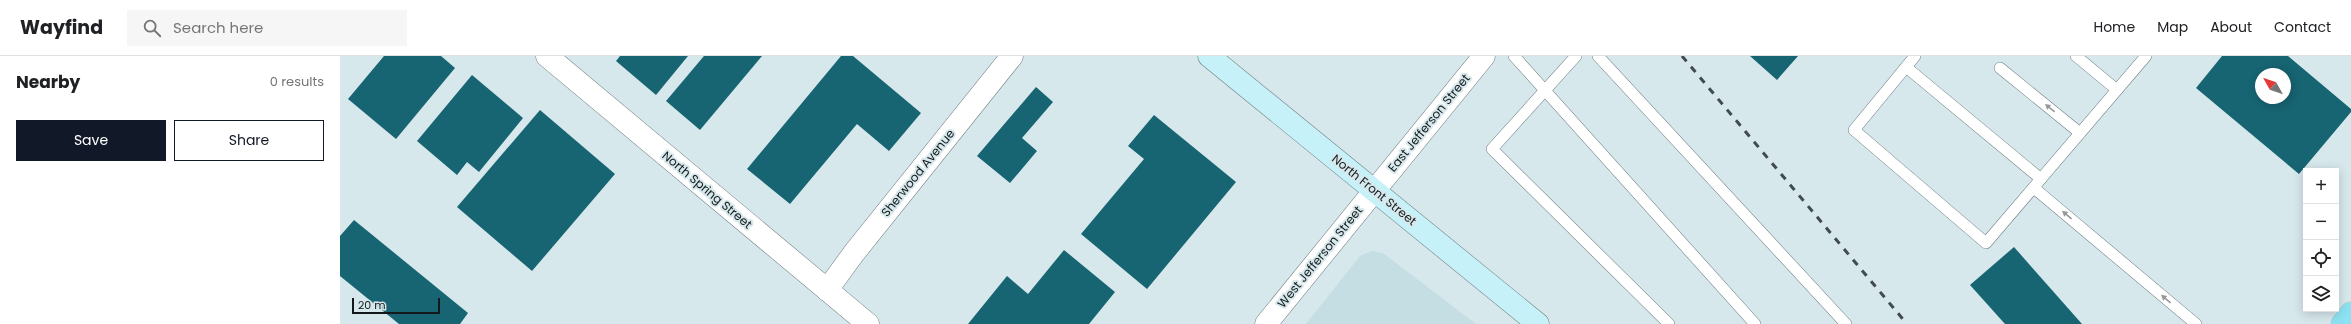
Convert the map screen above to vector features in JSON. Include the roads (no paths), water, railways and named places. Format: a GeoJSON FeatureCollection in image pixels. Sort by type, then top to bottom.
{"type":"FeatureCollection","features":[{"type":"Feature","properties":{"kind":"street","name":"North Spring Street"},"geometry":{"type":"LineString","coordinates":[[547,56],[868,324]]}},
{"type":"Feature","properties":{"kind":"street","name":"Sherwood Avenue"},"geometry":{"type":"LineString","coordinates":[[827,290],[854,253],[1012,56]]}},
{"type":"Feature","properties":{"kind":"street","name":"North Front Street"},"geometry":{"type":"LineString","coordinates":[[1209,56],[1538,324]]}},
{"type":"Feature","properties":{"kind":"street","name":"East Jefferson Street"},"geometry":{"type":"LineString","coordinates":[[1374,190],[1484,56]]}},
{"type":"Feature","properties":{"kind":"street","name":"West Jefferson Street"},"geometry":{"type":"LineString","coordinates":[[1266,324],[1374,190]]}},
{"type":"Feature","properties":{"kind":"lane"},"geometry":{"type":"LineString","coordinates":[[1514,56],[1755,324]]}},
{"type":"Feature","properties":{"kind":"lane"},"geometry":{"type":"LineString","coordinates":[[1576,56],[1492,149],[1669,324]]}},
{"type":"Feature","properties":{"kind":"lane"},"geometry":{"type":"LineString","coordinates":[[1598,56],[1846,324]]}},
{"type":"Feature","properties":{"kind":"lane"},"geometry":{"type":"LineString","coordinates":[[1915,56],[1854,130],[1986,243],[2146,56]]}},
{"type":"Feature","properties":{"kind":"lane"},"geometry":{"type":"LineString","coordinates":[[2076,56],[2117,90]]}},
{"type":"Feature","properties":{"kind":"lane"},"geometry":{"type":"LineString","coordinates":[[1906,67],[2196,324]]}},
{"type":"Feature","properties":{"kind":"lane"},"geometry":{"type":"LineString","coordinates":[[2000,68],[2080,133]]}},
{"type":"Feature","properties":{"kind":"railway"},"geometry":{"type":"LineString","coordinates":[[1682,56],[1907,324]]}}]}
